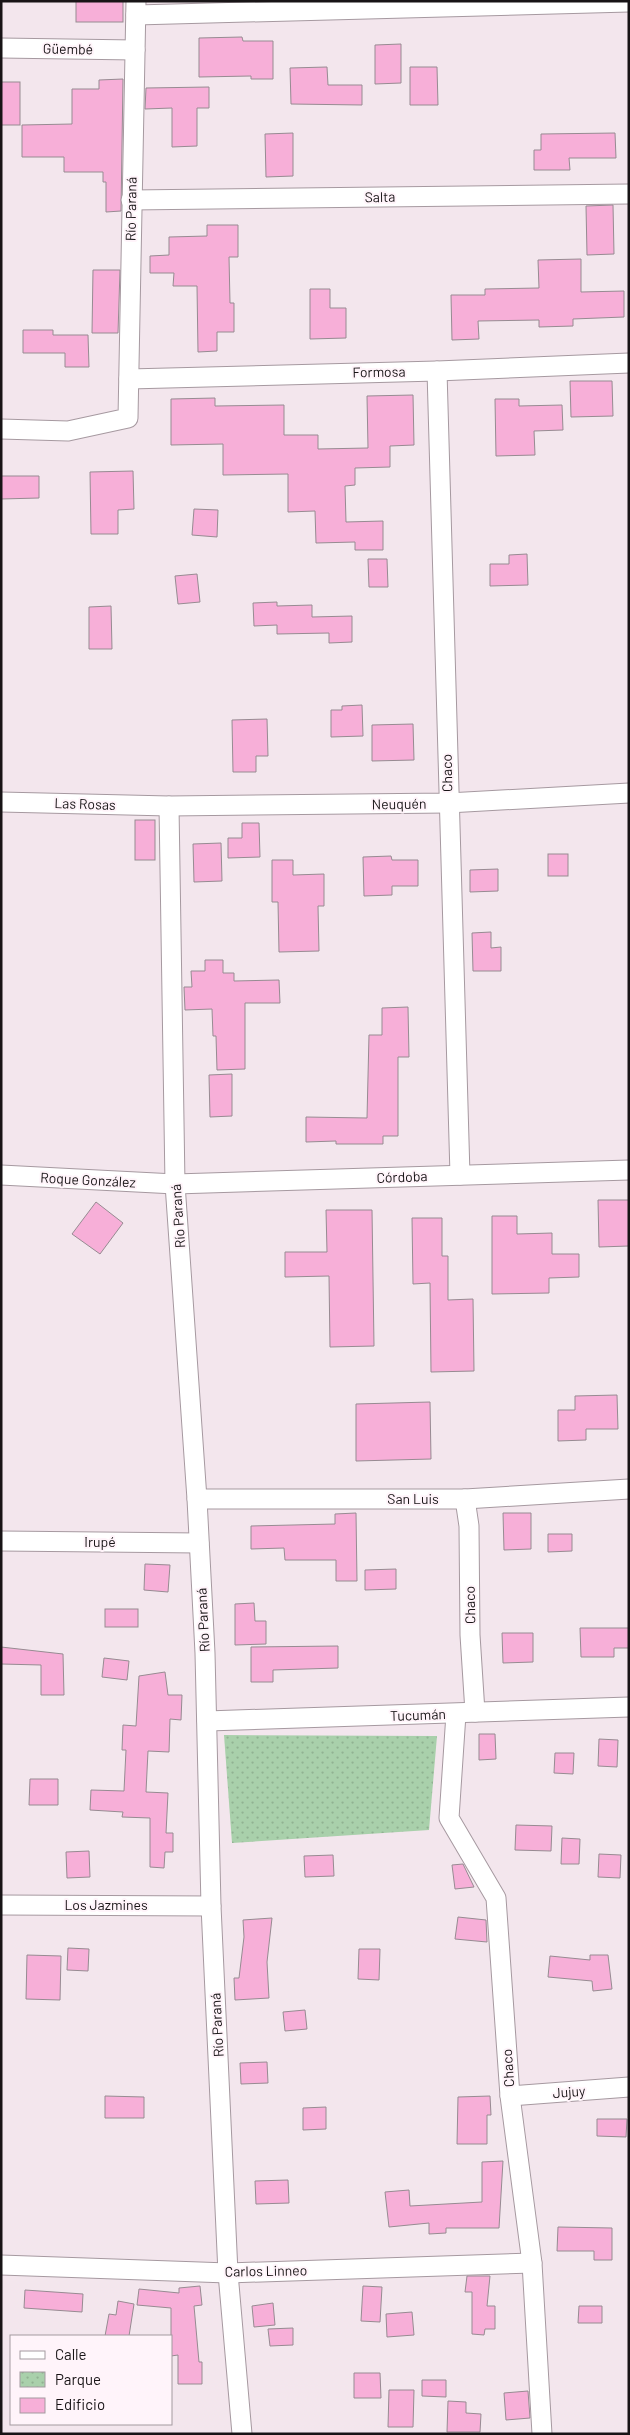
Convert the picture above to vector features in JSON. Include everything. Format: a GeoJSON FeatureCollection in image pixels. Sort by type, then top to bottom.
{"type":"FeatureCollection","features":[{"type":"Feature","properties":{"kind":"street"},"geometry":{"type":"LineString","coordinates":[[136,8],[629,2]]}},
{"type":"Feature","properties":{"kind":"street","name":"Río Paraná"},"geometry":{"type":"LineString","coordinates":[[1,429],[68,431],[128,418],[136,8]]}},
{"type":"Feature","properties":{"kind":"street","name":"Güembé"},"geometry":{"type":"LineString","coordinates":[[1,48],[135,50]]}},
{"type":"Feature","properties":{"kind":"street","name":"Salta"},"geometry":{"type":"LineString","coordinates":[[131,200],[629,194]]}},
{"type":"Feature","properties":{"kind":"street","name":"Formosa"},"geometry":{"type":"LineString","coordinates":[[129,379],[437,371],[629,363]]}},
{"type":"Feature","properties":{"kind":"street","name":"Chaco"},"geometry":{"type":"LineString","coordinates":[[437,371],[460,1175]]}},
{"type":"Feature","properties":{"kind":"street","name":"Neuquén"},"geometry":{"type":"LineString","coordinates":[[169,806],[448,803],[629,793]]}},
{"type":"Feature","properties":{"kind":"street","name":"Las Rosas"},"geometry":{"type":"LineString","coordinates":[[1,802],[169,806]]}},
{"type":"Feature","properties":{"kind":"street","name":"Río Paraná"},"geometry":{"type":"LineString","coordinates":[[169,806],[175,1184],[197,1499],[207,1721],[211,1906],[228,2273],[242,2434]]}},
{"type":"Feature","properties":{"kind":"street","name":"Córdoba"},"geometry":{"type":"LineString","coordinates":[[175,1184],[629,1170]]}},
{"type":"Feature","properties":{"kind":"street","name":"Roque González"},"geometry":{"type":"LineString","coordinates":[[1,1175],[175,1184]]}},
{"type":"Feature","properties":{"kind":"street","name":"San Luis"},"geometry":{"type":"LineString","coordinates":[[197,1499],[465,1498],[629,1489]]}},
{"type":"Feature","properties":{"kind":"street","name":"Chaco"},"geometry":{"type":"LineString","coordinates":[[465,1498],[469,1526],[470,1635],[475,1712]]}},
{"type":"Feature","properties":{"kind":"street","name":"Irupé"},"geometry":{"type":"LineString","coordinates":[[1,1541],[199,1543]]}},
{"type":"Feature","properties":{"kind":"street","name":"Tucumán"},"geometry":{"type":"LineString","coordinates":[[207,1721],[629,1707]]}},
{"type":"Feature","properties":{"kind":"street","name":"Chaco"},"geometry":{"type":"LineString","coordinates":[[456,1714],[449,1818],[496,1898],[510,2096],[532,2263],[542,2434]]}},
{"type":"Feature","properties":{"kind":"street","name":"Los Jazmines"},"geometry":{"type":"LineString","coordinates":[[1,1905],[211,1906]]}},
{"type":"Feature","properties":{"kind":"street","name":"Jujuy"},"geometry":{"type":"LineString","coordinates":[[510,2096],[629,2087]]}},
{"type":"Feature","properties":{"kind":"street","name":"Carlos Linneo"},"geometry":{"type":"LineString","coordinates":[[1,2265],[228,2273],[532,2263]]}},
{"type":"Feature","properties":{"kind":"green space"},"geometry":{"type":"Polygon","coordinates":[[[224,1735],[437,1736],[429,1830],[232,1843],[224,1735]]]}},
{"type":"Feature","properties":{"kind":"building"},"geometry":{"type":"Polygon","coordinates":[[[76,1],[123,1],[123,22],[76,22],[76,1]]]}},
{"type":"Feature","properties":{"kind":"building"},"geometry":{"type":"Polygon","coordinates":[[[242,37],[243,41],[273,41],[273,79],[251,79],[251,76],[199,77],[199,38],[242,37]]]}},
{"type":"Feature","properties":{"kind":"building"},"geometry":{"type":"Polygon","coordinates":[[[401,44],[401,83],[375,84],[375,45],[401,44]]]}},
{"type":"Feature","properties":{"kind":"building"},"geometry":{"type":"Polygon","coordinates":[[[327,67],[328,85],[362,85],[362,105],[291,104],[290,68],[327,67]]]}},
{"type":"Feature","properties":{"kind":"building"},"geometry":{"type":"Polygon","coordinates":[[[410,67],[437,67],[438,105],[410,105],[410,67]]]}},
{"type":"Feature","properties":{"kind":"building"},"geometry":{"type":"Polygon","coordinates":[[[123,79],[121,211],[106,212],[106,182],[103,182],[103,172],[64,172],[64,157],[22,157],[22,125],[72,124],[72,89],[99,89],[99,80],[123,79]]]}},
{"type":"Feature","properties":{"kind":"building"},"geometry":{"type":"Polygon","coordinates":[[[1,82],[20,82],[20,125],[1,125],[1,82]]]}},
{"type":"Feature","properties":{"kind":"building"},"geometry":{"type":"Polygon","coordinates":[[[209,87],[209,108],[197,108],[197,146],[172,147],[172,108],[145,109],[146,88],[209,87]]]}},
{"type":"Feature","properties":{"kind":"building"},"geometry":{"type":"Polygon","coordinates":[[[293,133],[293,176],[266,177],[265,134],[293,133]]]}},
{"type":"Feature","properties":{"kind":"building"},"geometry":{"type":"Polygon","coordinates":[[[615,133],[616,158],[569,158],[570,170],[534,170],[534,150],[541,150],[541,134],[615,133]]]}},
{"type":"Feature","properties":{"kind":"building"},"geometry":{"type":"Polygon","coordinates":[[[613,205],[614,254],[587,255],[586,206],[613,205]]]}},
{"type":"Feature","properties":{"kind":"building"},"geometry":{"type":"Polygon","coordinates":[[[207,225],[238,225],[238,257],[229,257],[230,303],[234,303],[234,332],[217,332],[217,351],[198,352],[197,286],[173,286],[174,273],[150,273],[150,256],[169,255],[169,237],[207,236],[207,225]]]}},
{"type":"Feature","properties":{"kind":"building"},"geometry":{"type":"Polygon","coordinates":[[[581,259],[581,292],[624,291],[624,317],[573,319],[573,326],[539,327],[539,320],[478,321],[479,339],[452,340],[451,295],[485,295],[485,289],[539,288],[538,260],[581,259]]]}},
{"type":"Feature","properties":{"kind":"building"},"geometry":{"type":"Polygon","coordinates":[[[93,270],[120,270],[118,333],[92,333],[93,270]]]}},
{"type":"Feature","properties":{"kind":"building"},"geometry":{"type":"Polygon","coordinates":[[[310,289],[330,289],[330,308],[346,308],[346,338],[310,339],[310,289]]]}},
{"type":"Feature","properties":{"kind":"building"},"geometry":{"type":"Polygon","coordinates":[[[23,330],[53,330],[53,335],[88,335],[89,367],[65,367],[65,353],[23,353],[23,330]]]}},
{"type":"Feature","properties":{"kind":"building"},"geometry":{"type":"Polygon","coordinates":[[[570,381],[612,381],[613,416],[571,417],[570,381]]]}},
{"type":"Feature","properties":{"kind":"building"},"geometry":{"type":"Polygon","coordinates":[[[413,395],[414,445],[390,446],[390,467],[355,468],[355,485],[345,486],[346,522],[383,521],[383,550],[355,550],[355,542],[316,543],[315,511],[288,512],[288,474],[223,475],[223,444],[171,445],[171,399],[215,398],[215,406],[284,405],[284,435],[318,435],[318,449],[368,448],[367,396],[413,395]]]}},
{"type":"Feature","properties":{"kind":"building"},"geometry":{"type":"Polygon","coordinates":[[[495,399],[519,399],[519,406],[562,405],[563,430],[534,431],[535,455],[496,456],[495,399]]]}},
{"type":"Feature","properties":{"kind":"building"},"geometry":{"type":"Polygon","coordinates":[[[133,471],[134,509],[118,510],[118,534],[91,534],[90,472],[133,471]]]}},
{"type":"Feature","properties":{"kind":"building"},"geometry":{"type":"Polygon","coordinates":[[[1,476],[39,476],[39,498],[1,499],[1,476]]]}},
{"type":"Feature","properties":{"kind":"building"},"geometry":{"type":"Polygon","coordinates":[[[194,509],[218,510],[217,537],[192,535],[194,509]]]}},
{"type":"Feature","properties":{"kind":"building"},"geometry":{"type":"Polygon","coordinates":[[[527,554],[528,585],[490,586],[490,564],[509,564],[509,555],[527,554]]]}},
{"type":"Feature","properties":{"kind":"building"},"geometry":{"type":"Polygon","coordinates":[[[368,559],[387,559],[388,587],[369,587],[368,559]]]}},
{"type":"Feature","properties":{"kind":"building"},"geometry":{"type":"Polygon","coordinates":[[[197,574],[200,602],[178,604],[175,576],[197,574]]]}},
{"type":"Feature","properties":{"kind":"building"},"geometry":{"type":"Polygon","coordinates":[[[277,602],[277,606],[312,605],[312,617],[352,616],[352,642],[329,643],[329,633],[277,634],[277,625],[254,626],[253,603],[277,602]]]}},
{"type":"Feature","properties":{"kind":"building"},"geometry":{"type":"Polygon","coordinates":[[[111,606],[112,649],[89,649],[89,607],[111,606]]]}},
{"type":"Feature","properties":{"kind":"building"},"geometry":{"type":"Polygon","coordinates":[[[362,705],[363,736],[331,737],[331,710],[342,710],[342,706],[362,705]]]}},
{"type":"Feature","properties":{"kind":"building"},"geometry":{"type":"Polygon","coordinates":[[[267,719],[268,756],[256,756],[256,772],[233,772],[232,720],[267,719]]]}},
{"type":"Feature","properties":{"kind":"building"},"geometry":{"type":"Polygon","coordinates":[[[413,724],[414,760],[372,761],[372,725],[413,724]]]}},
{"type":"Feature","properties":{"kind":"building"},"geometry":{"type":"Polygon","coordinates":[[[135,820],[155,820],[155,860],[135,860],[135,820]]]}},
{"type":"Feature","properties":{"kind":"building"},"geometry":{"type":"Polygon","coordinates":[[[242,823],[259,823],[260,857],[228,858],[228,838],[242,838],[242,823]]]}},
{"type":"Feature","properties":{"kind":"building"},"geometry":{"type":"Polygon","coordinates":[[[221,843],[222,881],[194,882],[193,844],[221,843]]]}},
{"type":"Feature","properties":{"kind":"building"},"geometry":{"type":"Polygon","coordinates":[[[548,854],[568,854],[568,876],[548,876],[548,854]]]}},
{"type":"Feature","properties":{"kind":"building"},"geometry":{"type":"Polygon","coordinates":[[[391,856],[392,860],[418,860],[418,886],[392,886],[392,895],[364,896],[363,857],[391,856]]]}},
{"type":"Feature","properties":{"kind":"building"},"geometry":{"type":"Polygon","coordinates":[[[272,860],[293,860],[293,875],[324,874],[324,906],[318,906],[319,951],[279,952],[278,902],[272,902],[272,860]]]}},
{"type":"Feature","properties":{"kind":"building"},"geometry":{"type":"Polygon","coordinates":[[[498,869],[498,891],[470,892],[470,870],[498,869]]]}},
{"type":"Feature","properties":{"kind":"building"},"geometry":{"type":"Polygon","coordinates":[[[491,932],[491,948],[501,947],[501,971],[473,971],[472,933],[491,932]]]}},
{"type":"Feature","properties":{"kind":"building"},"geometry":{"type":"Polygon","coordinates":[[[205,960],[223,960],[223,973],[234,973],[234,981],[279,980],[280,1003],[245,1003],[245,1069],[217,1070],[216,1036],[213,1036],[212,1009],[185,1010],[184,987],[192,987],[191,971],[205,971],[205,960]]]}},
{"type":"Feature","properties":{"kind":"building"},"geometry":{"type":"Polygon","coordinates":[[[408,1007],[409,1057],[398,1057],[398,1136],[383,1136],[383,1144],[336,1144],[336,1141],[306,1142],[306,1117],[367,1118],[369,1035],[382,1035],[382,1008],[408,1007]]]}},
{"type":"Feature","properties":{"kind":"building"},"geometry":{"type":"Polygon","coordinates":[[[232,1074],[232,1116],[210,1117],[209,1075],[232,1074]]]}},
{"type":"Feature","properties":{"kind":"building"},"geometry":{"type":"Polygon","coordinates":[[[598,1200],[629,1200],[629,1246],[599,1247],[598,1200]]]}},
{"type":"Feature","properties":{"kind":"building"},"geometry":{"type":"Polygon","coordinates":[[[96,1202],[123,1223],[100,1254],[72,1234],[96,1202]]]}},
{"type":"Feature","properties":{"kind":"building"},"geometry":{"type":"Polygon","coordinates":[[[326,1210],[372,1210],[374,1346],[330,1347],[329,1276],[285,1277],[285,1252],[327,1252],[326,1210]]]}},
{"type":"Feature","properties":{"kind":"building"},"geometry":{"type":"Polygon","coordinates":[[[492,1216],[517,1216],[517,1234],[552,1233],[552,1254],[579,1254],[579,1277],[549,1278],[549,1293],[492,1294],[492,1216]]]}},
{"type":"Feature","properties":{"kind":"building"},"geometry":{"type":"Polygon","coordinates":[[[412,1218],[442,1218],[442,1256],[448,1256],[448,1300],[473,1299],[474,1371],[431,1372],[430,1283],[413,1284],[412,1218]]]}},
{"type":"Feature","properties":{"kind":"building"},"geometry":{"type":"Polygon","coordinates":[[[617,1395],[618,1429],[586,1429],[586,1440],[558,1441],[558,1410],[575,1410],[575,1396],[617,1395]]]}},
{"type":"Feature","properties":{"kind":"building"},"geometry":{"type":"Polygon","coordinates":[[[430,1402],[431,1459],[356,1461],[356,1404],[430,1402]]]}},
{"type":"Feature","properties":{"kind":"building"},"geometry":{"type":"Polygon","coordinates":[[[356,1513],[357,1581],[336,1581],[336,1560],[285,1560],[284,1548],[251,1549],[251,1526],[335,1524],[335,1514],[356,1513]]]}},
{"type":"Feature","properties":{"kind":"building"},"geometry":{"type":"Polygon","coordinates":[[[503,1513],[531,1513],[531,1549],[504,1550],[503,1513]]]}},
{"type":"Feature","properties":{"kind":"building"},"geometry":{"type":"Polygon","coordinates":[[[548,1534],[572,1534],[572,1551],[548,1552],[548,1534]]]}},
{"type":"Feature","properties":{"kind":"building"},"geometry":{"type":"Polygon","coordinates":[[[145,1564],[170,1565],[168,1592],[144,1590],[145,1564]]]}},
{"type":"Feature","properties":{"kind":"building"},"geometry":{"type":"Polygon","coordinates":[[[396,1569],[396,1589],[365,1590],[365,1570],[396,1569]]]}},
{"type":"Feature","properties":{"kind":"building"},"geometry":{"type":"Polygon","coordinates":[[[254,1603],[255,1621],[266,1621],[266,1644],[235,1645],[235,1604],[254,1603]]]}},
{"type":"Feature","properties":{"kind":"building"},"geometry":{"type":"Polygon","coordinates":[[[105,1609],[138,1609],[138,1627],[105,1627],[105,1609]]]}},
{"type":"Feature","properties":{"kind":"building"},"geometry":{"type":"Polygon","coordinates":[[[580,1628],[629,1628],[629,1648],[614,1648],[614,1657],[581,1657],[580,1628]]]}},
{"type":"Feature","properties":{"kind":"building"},"geometry":{"type":"Polygon","coordinates":[[[502,1633],[533,1633],[533,1662],[503,1663],[502,1633]]]}},
{"type":"Feature","properties":{"kind":"building"},"geometry":{"type":"Polygon","coordinates":[[[338,1646],[338,1668],[273,1670],[273,1682],[251,1682],[251,1647],[338,1646]]]}},
{"type":"Feature","properties":{"kind":"building"},"geometry":{"type":"Polygon","coordinates":[[[1,1647],[63,1654],[64,1695],[41,1695],[41,1665],[1,1664],[1,1647]]]}},
{"type":"Feature","properties":{"kind":"building"},"geometry":{"type":"Polygon","coordinates":[[[104,1658],[129,1661],[127,1680],[102,1677],[104,1658]]]}},
{"type":"Feature","properties":{"kind":"building"},"geometry":{"type":"Polygon","coordinates":[[[165,1672],[168,1695],[182,1695],[181,1720],[170,1719],[169,1752],[148,1751],[146,1792],[168,1793],[166,1833],[173,1833],[173,1852],[165,1852],[164,1868],[150,1867],[150,1818],[122,1817],[123,1812],[90,1810],[91,1790],[124,1791],[126,1750],[122,1750],[123,1725],[136,1726],[139,1676],[165,1672]]]}},
{"type":"Feature","properties":{"kind":"building"},"geometry":{"type":"Polygon","coordinates":[[[479,1734],[495,1734],[496,1759],[479,1760],[479,1734]]]}},
{"type":"Feature","properties":{"kind":"building"},"geometry":{"type":"Polygon","coordinates":[[[599,1739],[618,1740],[617,1767],[598,1766],[599,1739]]]}},
{"type":"Feature","properties":{"kind":"building"},"geometry":{"type":"Polygon","coordinates":[[[555,1753],[574,1753],[573,1774],[554,1773],[555,1753]]]}},
{"type":"Feature","properties":{"kind":"building"},"geometry":{"type":"Polygon","coordinates":[[[30,1779],[58,1779],[58,1805],[29,1805],[30,1779]]]}},
{"type":"Feature","properties":{"kind":"building"},"geometry":{"type":"Polygon","coordinates":[[[516,1825],[552,1826],[551,1851],[515,1850],[516,1825]]]}},
{"type":"Feature","properties":{"kind":"building"},"geometry":{"type":"Polygon","coordinates":[[[562,1838],[580,1839],[579,1864],[561,1864],[562,1838]]]}},
{"type":"Feature","properties":{"kind":"building"},"geometry":{"type":"Polygon","coordinates":[[[89,1851],[90,1877],[67,1878],[66,1852],[89,1851]]]}},
{"type":"Feature","properties":{"kind":"building"},"geometry":{"type":"Polygon","coordinates":[[[599,1854],[621,1855],[620,1878],[598,1877],[599,1854]]]}},
{"type":"Feature","properties":{"kind":"building"},"geometry":{"type":"Polygon","coordinates":[[[333,1855],[334,1876],[305,1877],[304,1856],[333,1855]]]}},
{"type":"Feature","properties":{"kind":"building"},"geometry":{"type":"Polygon","coordinates":[[[463,1864],[474,1887],[455,1889],[452,1865],[463,1864]]]}},
{"type":"Feature","properties":{"kind":"building"},"geometry":{"type":"Polygon","coordinates":[[[458,1917],[486,1920],[487,1942],[455,1939],[458,1917]]]}},
{"type":"Feature","properties":{"kind":"building"},"geometry":{"type":"Polygon","coordinates":[[[272,1918],[267,1962],[269,1998],[235,2000],[234,1978],[239,1978],[244,1937],[243,1920],[272,1918]]]}},
{"type":"Feature","properties":{"kind":"building"},"geometry":{"type":"Polygon","coordinates":[[[68,1948],[89,1949],[88,1971],[67,1970],[68,1948]]]}},
{"type":"Feature","properties":{"kind":"building"},"geometry":{"type":"Polygon","coordinates":[[[359,1949],[380,1949],[379,1980],[358,1979],[359,1949]]]}},
{"type":"Feature","properties":{"kind":"building"},"geometry":{"type":"Polygon","coordinates":[[[27,1955],[61,1956],[60,2000],[26,1999],[27,1955]]]}},
{"type":"Feature","properties":{"kind":"building"},"geometry":{"type":"Polygon","coordinates":[[[590,1955],[608,1955],[612,1989],[593,1991],[592,1981],[548,1977],[550,1956],[590,1960],[590,1955]]]}},
{"type":"Feature","properties":{"kind":"building"},"geometry":{"type":"Polygon","coordinates":[[[305,2010],[307,2029],[285,2031],[283,2012],[305,2010]]]}},
{"type":"Feature","properties":{"kind":"building"},"geometry":{"type":"Polygon","coordinates":[[[267,2062],[268,2083],[241,2084],[240,2063],[267,2062]]]}},
{"type":"Feature","properties":{"kind":"building"},"geometry":{"type":"Polygon","coordinates":[[[105,2096],[144,2097],[144,2118],[105,2118],[105,2096]]]}},
{"type":"Feature","properties":{"kind":"building"},"geometry":{"type":"Polygon","coordinates":[[[490,2096],[491,2115],[487,2115],[487,2144],[457,2144],[458,2097],[490,2096]]]}},
{"type":"Feature","properties":{"kind":"building"},"geometry":{"type":"Polygon","coordinates":[[[326,2107],[326,2129],[303,2130],[303,2108],[326,2107]]]}},
{"type":"Feature","properties":{"kind":"building"},"geometry":{"type":"Polygon","coordinates":[[[597,2119],[627,2119],[626,2137],[597,2136],[597,2119]]]}},
{"type":"Feature","properties":{"kind":"building"},"geometry":{"type":"Polygon","coordinates":[[[503,2161],[499,2228],[446,2228],[446,2233],[429,2234],[429,2223],[389,2227],[385,2192],[409,2190],[410,2206],[482,2202],[482,2162],[503,2161]]]}},
{"type":"Feature","properties":{"kind":"building"},"geometry":{"type":"Polygon","coordinates":[[[288,2180],[289,2203],[256,2204],[255,2181],[288,2180]]]}},
{"type":"Feature","properties":{"kind":"building"},"geometry":{"type":"Polygon","coordinates":[[[558,2227],[612,2228],[612,2260],[594,2260],[594,2251],[557,2251],[558,2227]]]}},
{"type":"Feature","properties":{"kind":"building"},"geometry":{"type":"Polygon","coordinates":[[[467,2276],[490,2276],[487,2306],[495,2306],[495,2329],[485,2329],[484,2335],[472,2334],[472,2292],[465,2292],[467,2276]]]}},
{"type":"Feature","properties":{"kind":"building"},"geometry":{"type":"Polygon","coordinates":[[[200,2286],[202,2305],[194,2306],[199,2362],[202,2362],[202,2384],[178,2384],[178,2355],[172,2356],[171,2308],[137,2305],[139,2289],[179,2293],[179,2288],[200,2286]]]}},
{"type":"Feature","properties":{"kind":"building"},"geometry":{"type":"Polygon","coordinates":[[[363,2286],[382,2287],[380,2322],[361,2321],[363,2286]]]}},
{"type":"Feature","properties":{"kind":"building"},"geometry":{"type":"Polygon","coordinates":[[[25,2290],[83,2294],[82,2312],[24,2308],[25,2290]]]}},
{"type":"Feature","properties":{"kind":"building"},"geometry":{"type":"Polygon","coordinates":[[[118,2301],[134,2304],[129,2335],[105,2335],[109,2314],[116,2315],[118,2301]]]}},
{"type":"Feature","properties":{"kind":"building"},"geometry":{"type":"Polygon","coordinates":[[[273,2303],[275,2325],[254,2327],[252,2306],[273,2303]]]}},
{"type":"Feature","properties":{"kind":"building"},"geometry":{"type":"Polygon","coordinates":[[[579,2306],[602,2306],[602,2323],[578,2323],[579,2306]]]}},
{"type":"Feature","properties":{"kind":"building"},"geometry":{"type":"Polygon","coordinates":[[[412,2312],[414,2335],[387,2337],[386,2314],[412,2312]]]}},
{"type":"Feature","properties":{"kind":"building"},"geometry":{"type":"Polygon","coordinates":[[[293,2328],[293,2345],[270,2346],[268,2329],[293,2328]]]}},
{"type":"Feature","properties":{"kind":"building"},"geometry":{"type":"Polygon","coordinates":[[[354,2373],[380,2373],[381,2398],[354,2398],[354,2373]]]}},
{"type":"Feature","properties":{"kind":"building"},"geometry":{"type":"Polygon","coordinates":[[[422,2380],[446,2380],[446,2397],[422,2396],[422,2380]]]}},
{"type":"Feature","properties":{"kind":"building"},"geometry":{"type":"Polygon","coordinates":[[[389,2390],[414,2390],[413,2427],[388,2427],[389,2390]]]}},
{"type":"Feature","properties":{"kind":"building"},"geometry":{"type":"Polygon","coordinates":[[[528,2391],[530,2418],[506,2420],[504,2393],[528,2391]]]}},
{"type":"Feature","properties":{"kind":"building"},"geometry":{"type":"Polygon","coordinates":[[[448,2401],[466,2402],[466,2413],[481,2414],[480,2432],[447,2432],[448,2401]]]}}]}
